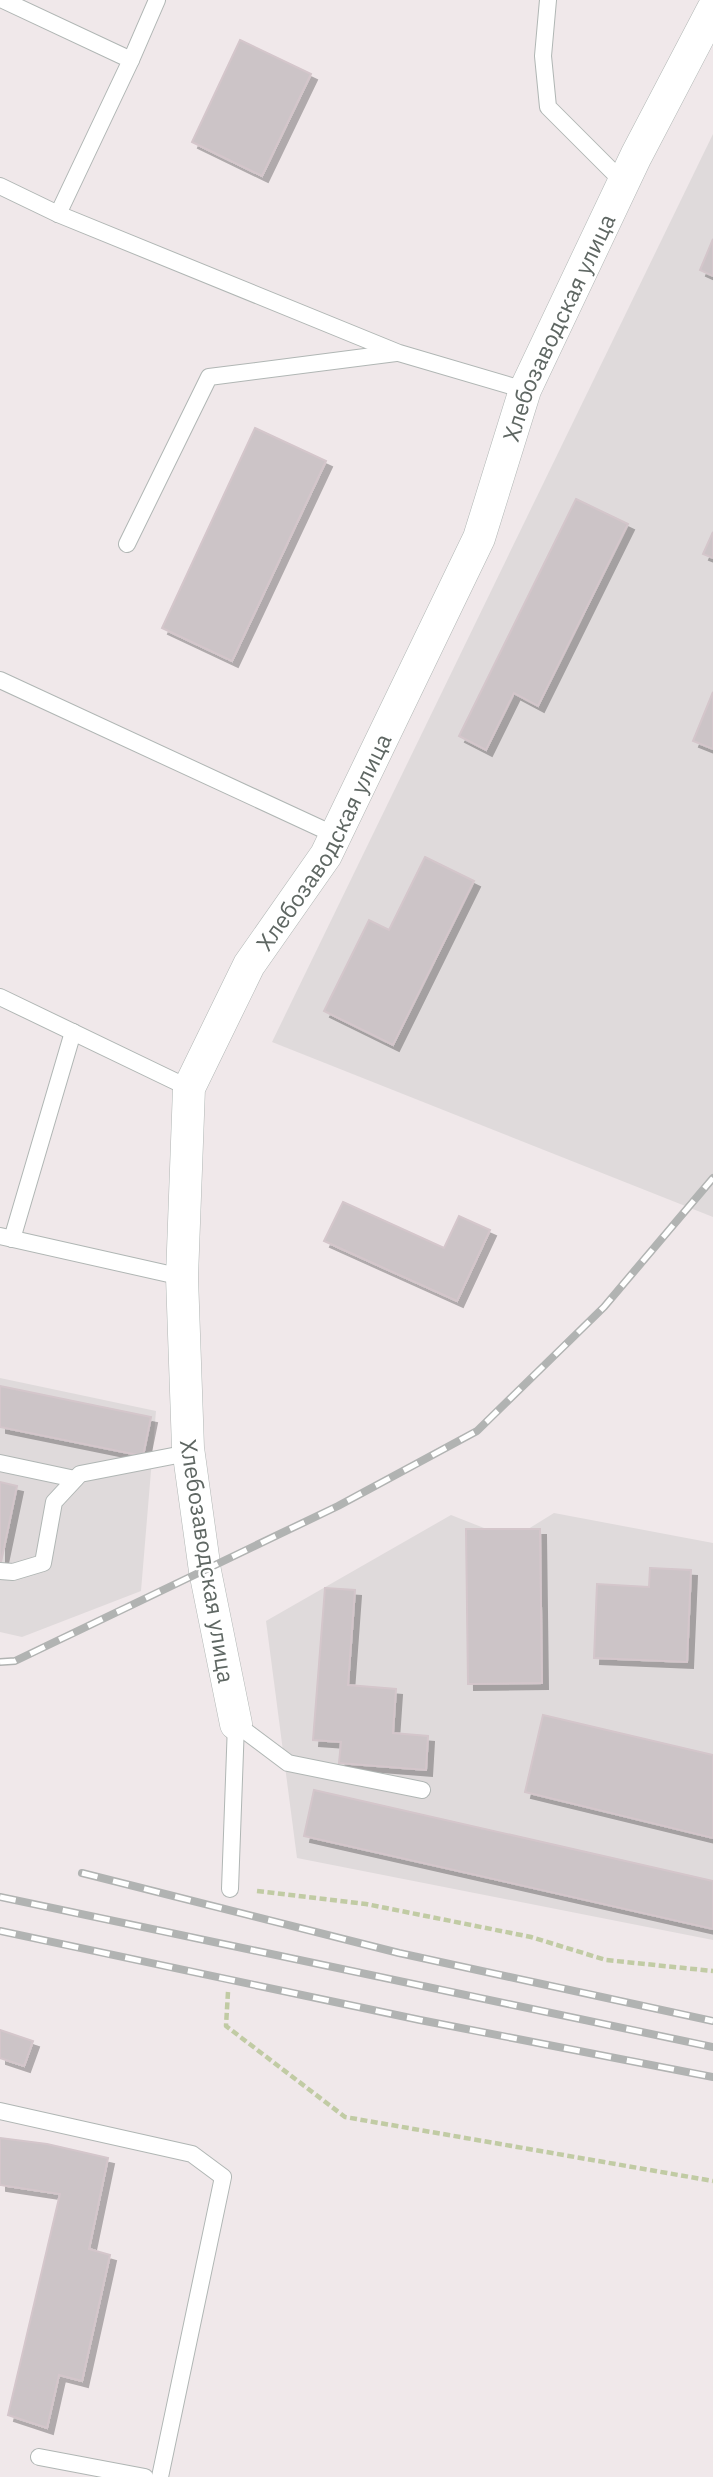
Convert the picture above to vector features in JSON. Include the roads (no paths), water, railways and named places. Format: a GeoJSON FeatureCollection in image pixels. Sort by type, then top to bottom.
{"type":"FeatureCollection","features":[{"type":"Feature","properties":{"kind":"street","name":"Хлебозаводская улица"},"geometry":{"type":"LineString","coordinates":[[236,1724],[205,1571],[188,1453],[181,1277],[189,1088],[249,965],[326,855],[479,538],[525,390],[624,182],[713,9]]}},
{"type":"Feature","properties":{"kind":"lane"},"geometry":{"type":"LineString","coordinates":[[3,0],[131,60]]}},
{"type":"Feature","properties":{"kind":"lane"},"geometry":{"type":"LineString","coordinates":[[58,214],[157,0]]}},
{"type":"Feature","properties":{"kind":"lane"},"geometry":{"type":"LineString","coordinates":[[548,0],[543,56],[548,107],[624,182]]}},
{"type":"Feature","properties":{"kind":"lane"},"geometry":{"type":"LineString","coordinates":[[0,186],[58,214],[399,353],[525,390]]}},
{"type":"Feature","properties":{"kind":"lane"},"geometry":{"type":"LineString","coordinates":[[127,544],[209,377],[399,353]]}},
{"type":"Feature","properties":{"kind":"lane"},"geometry":{"type":"LineString","coordinates":[[0,680],[335,835]]}},
{"type":"Feature","properties":{"kind":"lane"},"geometry":{"type":"LineString","coordinates":[[0,997],[189,1088]]}},
{"type":"Feature","properties":{"kind":"lane"},"geometry":{"type":"LineString","coordinates":[[73,1032],[6,1237],[181,1277]]}},
{"type":"Feature","properties":{"kind":"lane"},"geometry":{"type":"LineString","coordinates":[[0,1571],[13,1572],[43,1563],[54,1502],[80,1474],[188,1453]]}},
{"type":"Feature","properties":{"kind":"lane"},"geometry":{"type":"LineString","coordinates":[[0,1463],[75,1479]]}},
{"type":"Feature","properties":{"kind":"lane"},"geometry":{"type":"LineString","coordinates":[[236,1724],[288,1763],[422,1790]]}},
{"type":"Feature","properties":{"kind":"lane"},"geometry":{"type":"LineString","coordinates":[[230,1889],[236,1724]]}},
{"type":"Feature","properties":{"kind":"lane"},"geometry":{"type":"LineString","coordinates":[[0,2111],[192,2154],[223,2177],[160,2477]]}},
{"type":"Feature","properties":{"kind":"lane"},"geometry":{"type":"LineString","coordinates":[[39,2457],[145,2477]]}},
{"type":"Feature","properties":{"kind":"railway"},"geometry":{"type":"LineString","coordinates":[[0,1662],[15,1661],[338,1506],[477,1431],[604,1307],[713,1178]]}},
{"type":"Feature","properties":{"kind":"railway"},"geometry":{"type":"LineString","coordinates":[[82,1873],[399,1953],[713,2021]]}},
{"type":"Feature","properties":{"kind":"railway"},"geometry":{"type":"LineString","coordinates":[[0,1897],[713,2047]]}},
{"type":"Feature","properties":{"kind":"railway"},"geometry":{"type":"LineString","coordinates":[[0,1931],[420,2020],[713,2077]]}}]}
